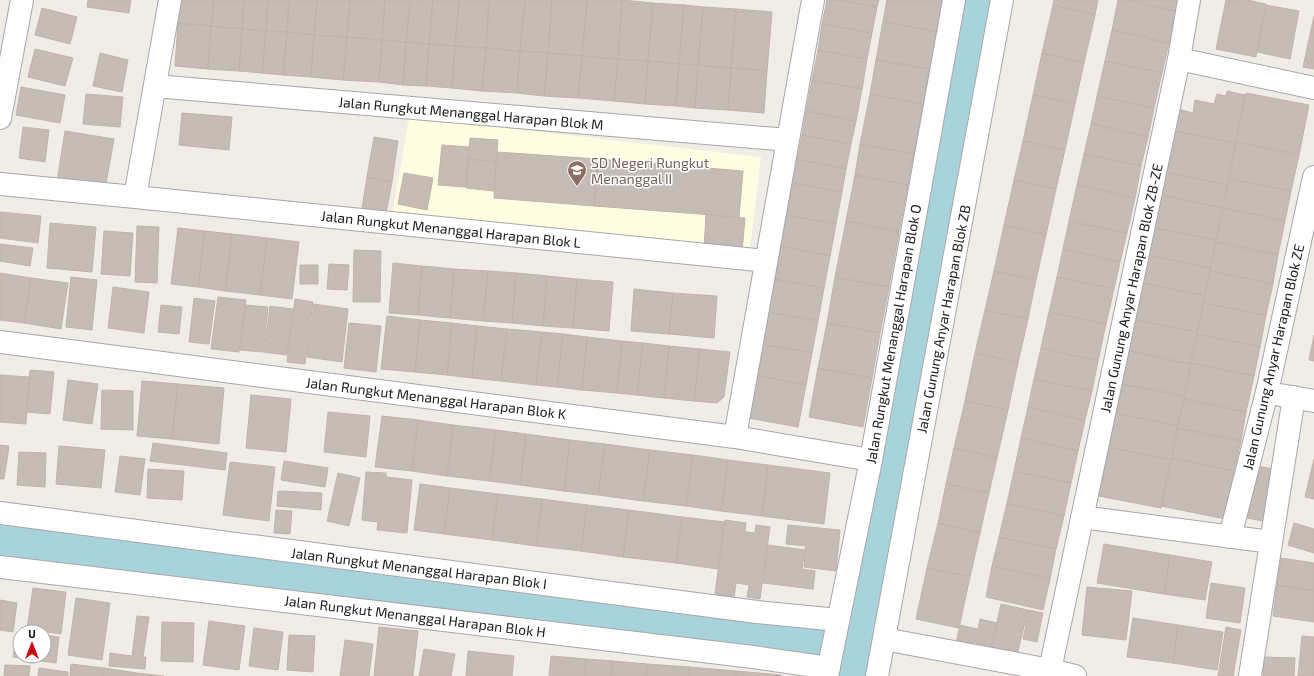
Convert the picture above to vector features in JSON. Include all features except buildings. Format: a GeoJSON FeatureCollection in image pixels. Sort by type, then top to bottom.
{"type":"FeatureCollection","features":[{"type":"Feature","properties":{"kind":"street"},"geometry":{"type":"LineString","coordinates":[[0,118],[22,0]]}},
{"type":"Feature","properties":{"kind":"street"},"geometry":{"type":"LineString","coordinates":[[135,197],[170,0]]}},
{"type":"Feature","properties":{"kind":"street"},"geometry":{"type":"LineString","coordinates":[[735,437],[813,0]]}},
{"type":"Feature","properties":{"kind":"street","name":"Jalan Rungkut Menanggal Harapan Blok O"},"geometry":{"type":"LineString","coordinates":[[829,667],[870,460],[954,0]]}},
{"type":"Feature","properties":{"kind":"street","name":"Jalan Gunung Anyar Harapan Blok ZB"},"geometry":{"type":"LineString","coordinates":[[877,676],[1002,0]]}},
{"type":"Feature","properties":{"kind":"street","name":"Jalan Gunung Anyar Harapan Blok ZB-ZE"},"geometry":{"type":"LineString","coordinates":[[1050,670],[1179,59],[1189,0]]}},
{"type":"Feature","properties":{"kind":"street"},"geometry":{"type":"LineString","coordinates":[[1179,59],[1314,88]]}},
{"type":"Feature","properties":{"kind":"street","name":"Jalan Rungkut Menanggal Harapan Blok M"},"geometry":{"type":"LineString","coordinates":[[155,86],[788,140]]}},
{"type":"Feature","properties":{"kind":"street","name":"Jalan Gunung Anyar Harapan Blok ZE"},"geometry":{"type":"LineString","coordinates":[[1230,537],[1267,392],[1314,177]]}},
{"type":"Feature","properties":{"kind":"street","name":"Jalan Rungkut Menanggal Harapan Blok L"},"geometry":{"type":"LineString","coordinates":[[0,184],[766,261]]}},
{"type":"Feature","properties":{"kind":"street","name":"Jalan Rungkut Menanggal Harapan Blok K"},"geometry":{"type":"LineString","coordinates":[[0,342],[735,437],[870,460]]}},
{"type":"Feature","properties":{"kind":"street"},"geometry":{"type":"LineString","coordinates":[[1250,676],[1271,542],[1304,399],[1267,392]]}},
{"type":"Feature","properties":{"kind":"street","name":"Jalan Rungkut Menanggal Harapan Blok I"},"geometry":{"type":"LineString","coordinates":[[0,513],[733,608],[838,626]]}},
{"type":"Feature","properties":{"kind":"street"},"geometry":{"type":"LineString","coordinates":[[1082,517],[1271,542]]}},
{"type":"Feature","properties":{"kind":"street","name":"Jalan Rungkut Menanggal Harapan Blok H"},"geometry":{"type":"LineString","coordinates":[[0,567],[753,656],[829,667]]}},
{"type":"Feature","properties":{"kind":"street"},"geometry":{"type":"LineString","coordinates":[[884,639],[1075,676]]}},
{"type":"Feature","properties":{"kind":"shaded area","name":"SD Negeri Rungkut Menanggal II"},"geometry":{"type":"Polygon","coordinates":[[[409,117],[761,157],[749,257],[392,216],[409,117]]]}},
{"type":"Feature","properties":{"kind":"waterway"},"geometry":{"type":"LineString","coordinates":[[854,676],[988,0]]}},
{"type":"Feature","properties":{"kind":"waterway"},"geometry":{"type":"LineString","coordinates":[[0,539],[281,577],[859,649]]}},
{"type":"Feature","properties":{"kind":"place","name":"SD Negeri Rungkut Menanggal II"},"geometry":{"type":"Point","coordinates":[577,187]}}]}
